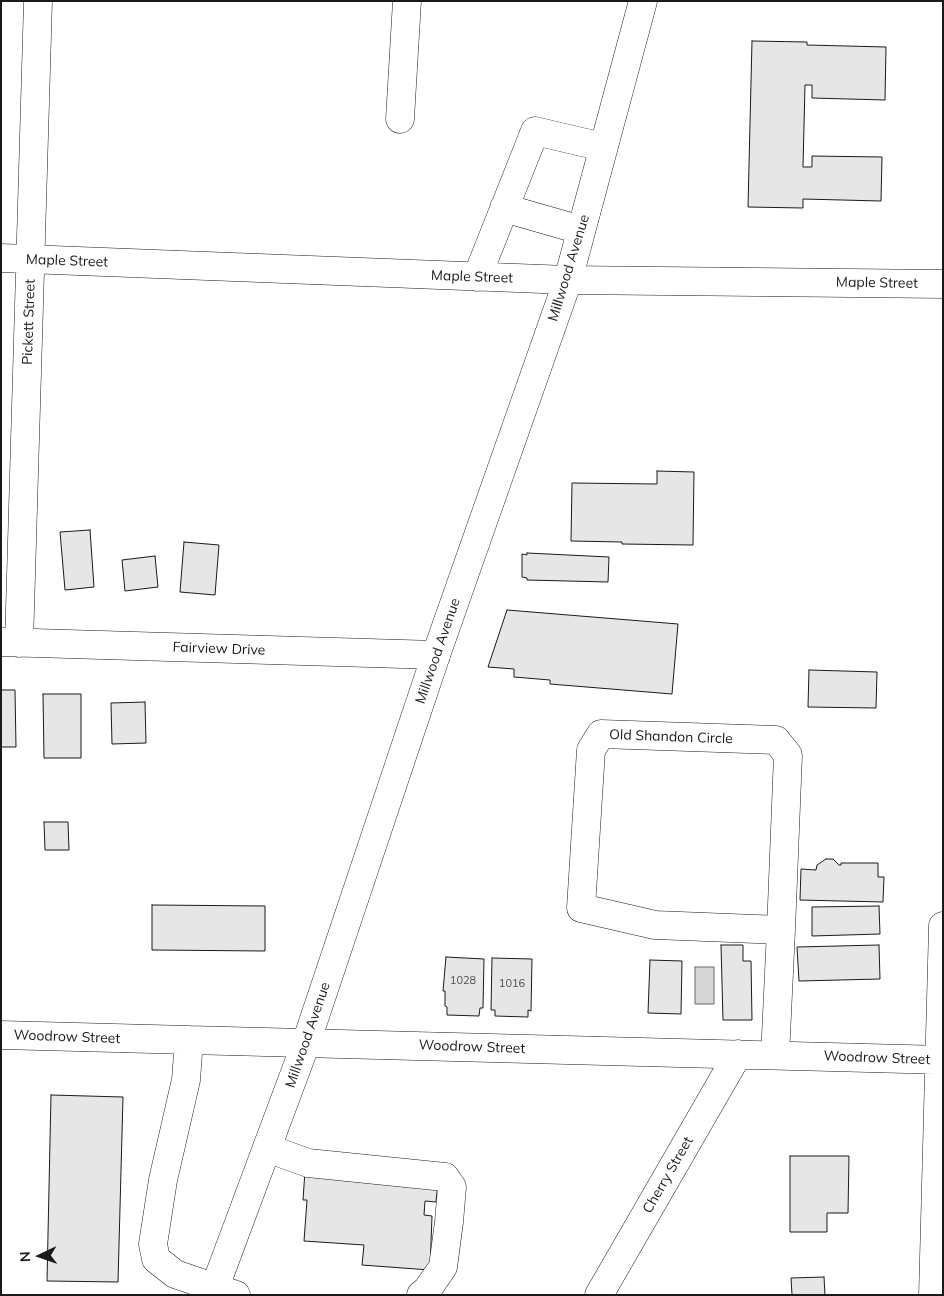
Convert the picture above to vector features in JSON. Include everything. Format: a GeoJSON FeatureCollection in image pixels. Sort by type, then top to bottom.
{"type":"FeatureCollection","features":[{"type":"Feature","properties":{"kind":"street","name":"Pickett Street"},"geometry":{"type":"LineString","coordinates":[[10,642],[31,259],[38,1]]}},
{"type":"Feature","properties":{"kind":"street"},"geometry":{"type":"LineString","coordinates":[[400,119],[407,1]]}},
{"type":"Feature","properties":{"kind":"street","name":"Millwood Avenue"},"geometry":{"type":"LineString","coordinates":[[221,1292],[266,1148],[306,1043],[436,656],[568,280],[642,1]]}},
{"type":"Feature","properties":{"kind":"street"},"geometry":{"type":"LineString","coordinates":[[477,277],[535,131],[604,148]]}},
{"type":"Feature","properties":{"kind":"street"},"geometry":{"type":"LineString","coordinates":[[504,208],[581,230]]}},
{"type":"Feature","properties":{"kind":"street","name":"Maple Street"},"geometry":{"type":"LineString","coordinates":[[1,258],[568,280],[943,284]]}},
{"type":"Feature","properties":{"kind":"street","name":"Fairview Drive"},"geometry":{"type":"LineString","coordinates":[[10,642],[436,656]]}},
{"type":"Feature","properties":{"kind":"street","name":"Old Shandon Circle"},"geometry":{"type":"LineString","coordinates":[[776,1055],[781,930],[788,755],[776,740],[601,734],[591,750],[581,908],[655,925],[781,930]]}},
{"type":"Feature","properties":{"kind":"street"},"geometry":{"type":"LineString","coordinates":[[934,1295],[943,926]]}},
{"type":"Feature","properties":{"kind":"street","name":"Woodrow Street"},"geometry":{"type":"LineString","coordinates":[[1,1035],[941,1060]]}},
{"type":"Feature","properties":{"kind":"street"},"geometry":{"type":"LineString","coordinates":[[189,1040],[186,1080],[163,1180],[153,1244],[156,1259],[175,1274],[221,1292]]}},
{"type":"Feature","properties":{"kind":"street","name":"Cherry Street"},"geometry":{"type":"LineString","coordinates":[[599,1295],[738,1054]]}},
{"type":"Feature","properties":{"kind":"street"},"geometry":{"type":"LineString","coordinates":[[266,1148],[308,1163],[445,1177],[452,1187],[443,1267],[428,1290],[421,1295]]}},
{"type":"Feature","properties":{"kind":"shaded area"},"geometry":{"type":"Polygon","coordinates":[[[695,967],[714,967],[714,1004],[695,1004],[695,967]]]}},
{"type":"Feature","properties":{"kind":"building"},"geometry":{"type":"Polygon","coordinates":[[[752,41],[807,42],[807,45],[886,47],[885,100],[812,98],[812,85],[805,85],[803,167],[812,167],[812,156],[882,157],[881,201],[803,199],[803,208],[748,207],[752,41]]]}},
{"type":"Feature","properties":{"kind":"building"},"geometry":{"type":"Polygon","coordinates":[[[657,471],[694,472],[693,545],[571,541],[572,483],[657,484],[657,471]]]}},
{"type":"Feature","properties":{"kind":"building"},"geometry":{"type":"Polygon","coordinates":[[[90,530],[94,587],[65,590],[60,532],[90,530]]]}},
{"type":"Feature","properties":{"kind":"building"},"geometry":{"type":"Polygon","coordinates":[[[184,542],[219,545],[215,595],[180,592],[184,542]]]}},
{"type":"Feature","properties":{"kind":"building"},"geometry":{"type":"Polygon","coordinates":[[[527,553],[609,557],[608,582],[527,580],[527,578],[522,577],[522,554],[527,555],[527,553]]]}},
{"type":"Feature","properties":{"kind":"building"},"geometry":{"type":"Polygon","coordinates":[[[155,556],[158,587],[125,591],[122,560],[155,556]]]}},
{"type":"Feature","properties":{"kind":"building"},"geometry":{"type":"Polygon","coordinates":[[[507,610],[678,624],[672,694],[550,684],[550,680],[514,677],[514,669],[488,667],[507,610]]]}},
{"type":"Feature","properties":{"kind":"building"},"geometry":{"type":"Polygon","coordinates":[[[809,670],[877,672],[876,708],[808,707],[809,670]]]}},
{"type":"Feature","properties":{"kind":"building"},"geometry":{"type":"Polygon","coordinates":[[[1,690],[15,690],[16,747],[1,747],[1,690]]]}},
{"type":"Feature","properties":{"kind":"building"},"geometry":{"type":"Polygon","coordinates":[[[43,694],[81,694],[81,758],[44,758],[43,694]]]}},
{"type":"Feature","properties":{"kind":"building"},"geometry":{"type":"Polygon","coordinates":[[[145,702],[146,743],[112,744],[111,703],[145,702]]]}},
{"type":"Feature","properties":{"kind":"building"},"geometry":{"type":"Polygon","coordinates":[[[44,822],[68,822],[69,850],[45,850],[44,822]]]}},
{"type":"Feature","properties":{"kind":"building"},"geometry":{"type":"Polygon","coordinates":[[[826,859],[833,859],[839,865],[841,863],[878,863],[878,877],[884,877],[883,902],[800,900],[801,869],[816,870],[817,865],[826,859]]]}},
{"type":"Feature","properties":{"kind":"building"},"geometry":{"type":"Polygon","coordinates":[[[152,905],[265,906],[265,951],[152,950],[152,905]]]}},
{"type":"Feature","properties":{"kind":"building"},"geometry":{"type":"Polygon","coordinates":[[[879,906],[880,934],[812,936],[812,907],[879,906]]]}},
{"type":"Feature","properties":{"kind":"building"},"geometry":{"type":"Polygon","coordinates":[[[721,945],[743,945],[743,961],[751,961],[752,1020],[723,1020],[721,945]]]}},
{"type":"Feature","properties":{"kind":"building"},"geometry":{"type":"Polygon","coordinates":[[[879,945],[880,979],[799,981],[797,947],[879,945]]]}},
{"type":"Feature","properties":{"kind":"building"},"geometry":{"type":"Polygon","coordinates":[[[446,957],[484,959],[483,1008],[480,1008],[479,1016],[447,1015],[445,991],[443,991],[446,957]]]}},
{"type":"Feature","properties":{"kind":"building"},"geometry":{"type":"Polygon","coordinates":[[[492,958],[532,959],[531,1011],[528,1010],[528,1017],[495,1016],[495,1010],[491,1010],[492,958]]]}},
{"type":"Feature","properties":{"kind":"building"},"geometry":{"type":"Polygon","coordinates":[[[650,960],[682,961],[681,1014],[648,1013],[650,960]]]}},
{"type":"Feature","properties":{"kind":"building"},"geometry":{"type":"Polygon","coordinates":[[[51,1095],[123,1097],[118,1282],[47,1281],[51,1095]]]}},
{"type":"Feature","properties":{"kind":"building"},"geometry":{"type":"Polygon","coordinates":[[[790,1156],[849,1156],[848,1213],[827,1213],[827,1232],[790,1232],[790,1156]]]}},
{"type":"Feature","properties":{"kind":"building"},"geometry":{"type":"Polygon","coordinates":[[[305,1171],[438,1183],[436,1202],[425,1201],[424,1215],[432,1216],[430,1270],[362,1265],[364,1245],[304,1241],[307,1200],[303,1200],[305,1171]]]}},
{"type":"Feature","properties":{"kind":"building"},"geometry":{"type":"Polygon","coordinates":[[[824,1277],[825,1295],[792,1295],[791,1278],[824,1277]]]}}]}
